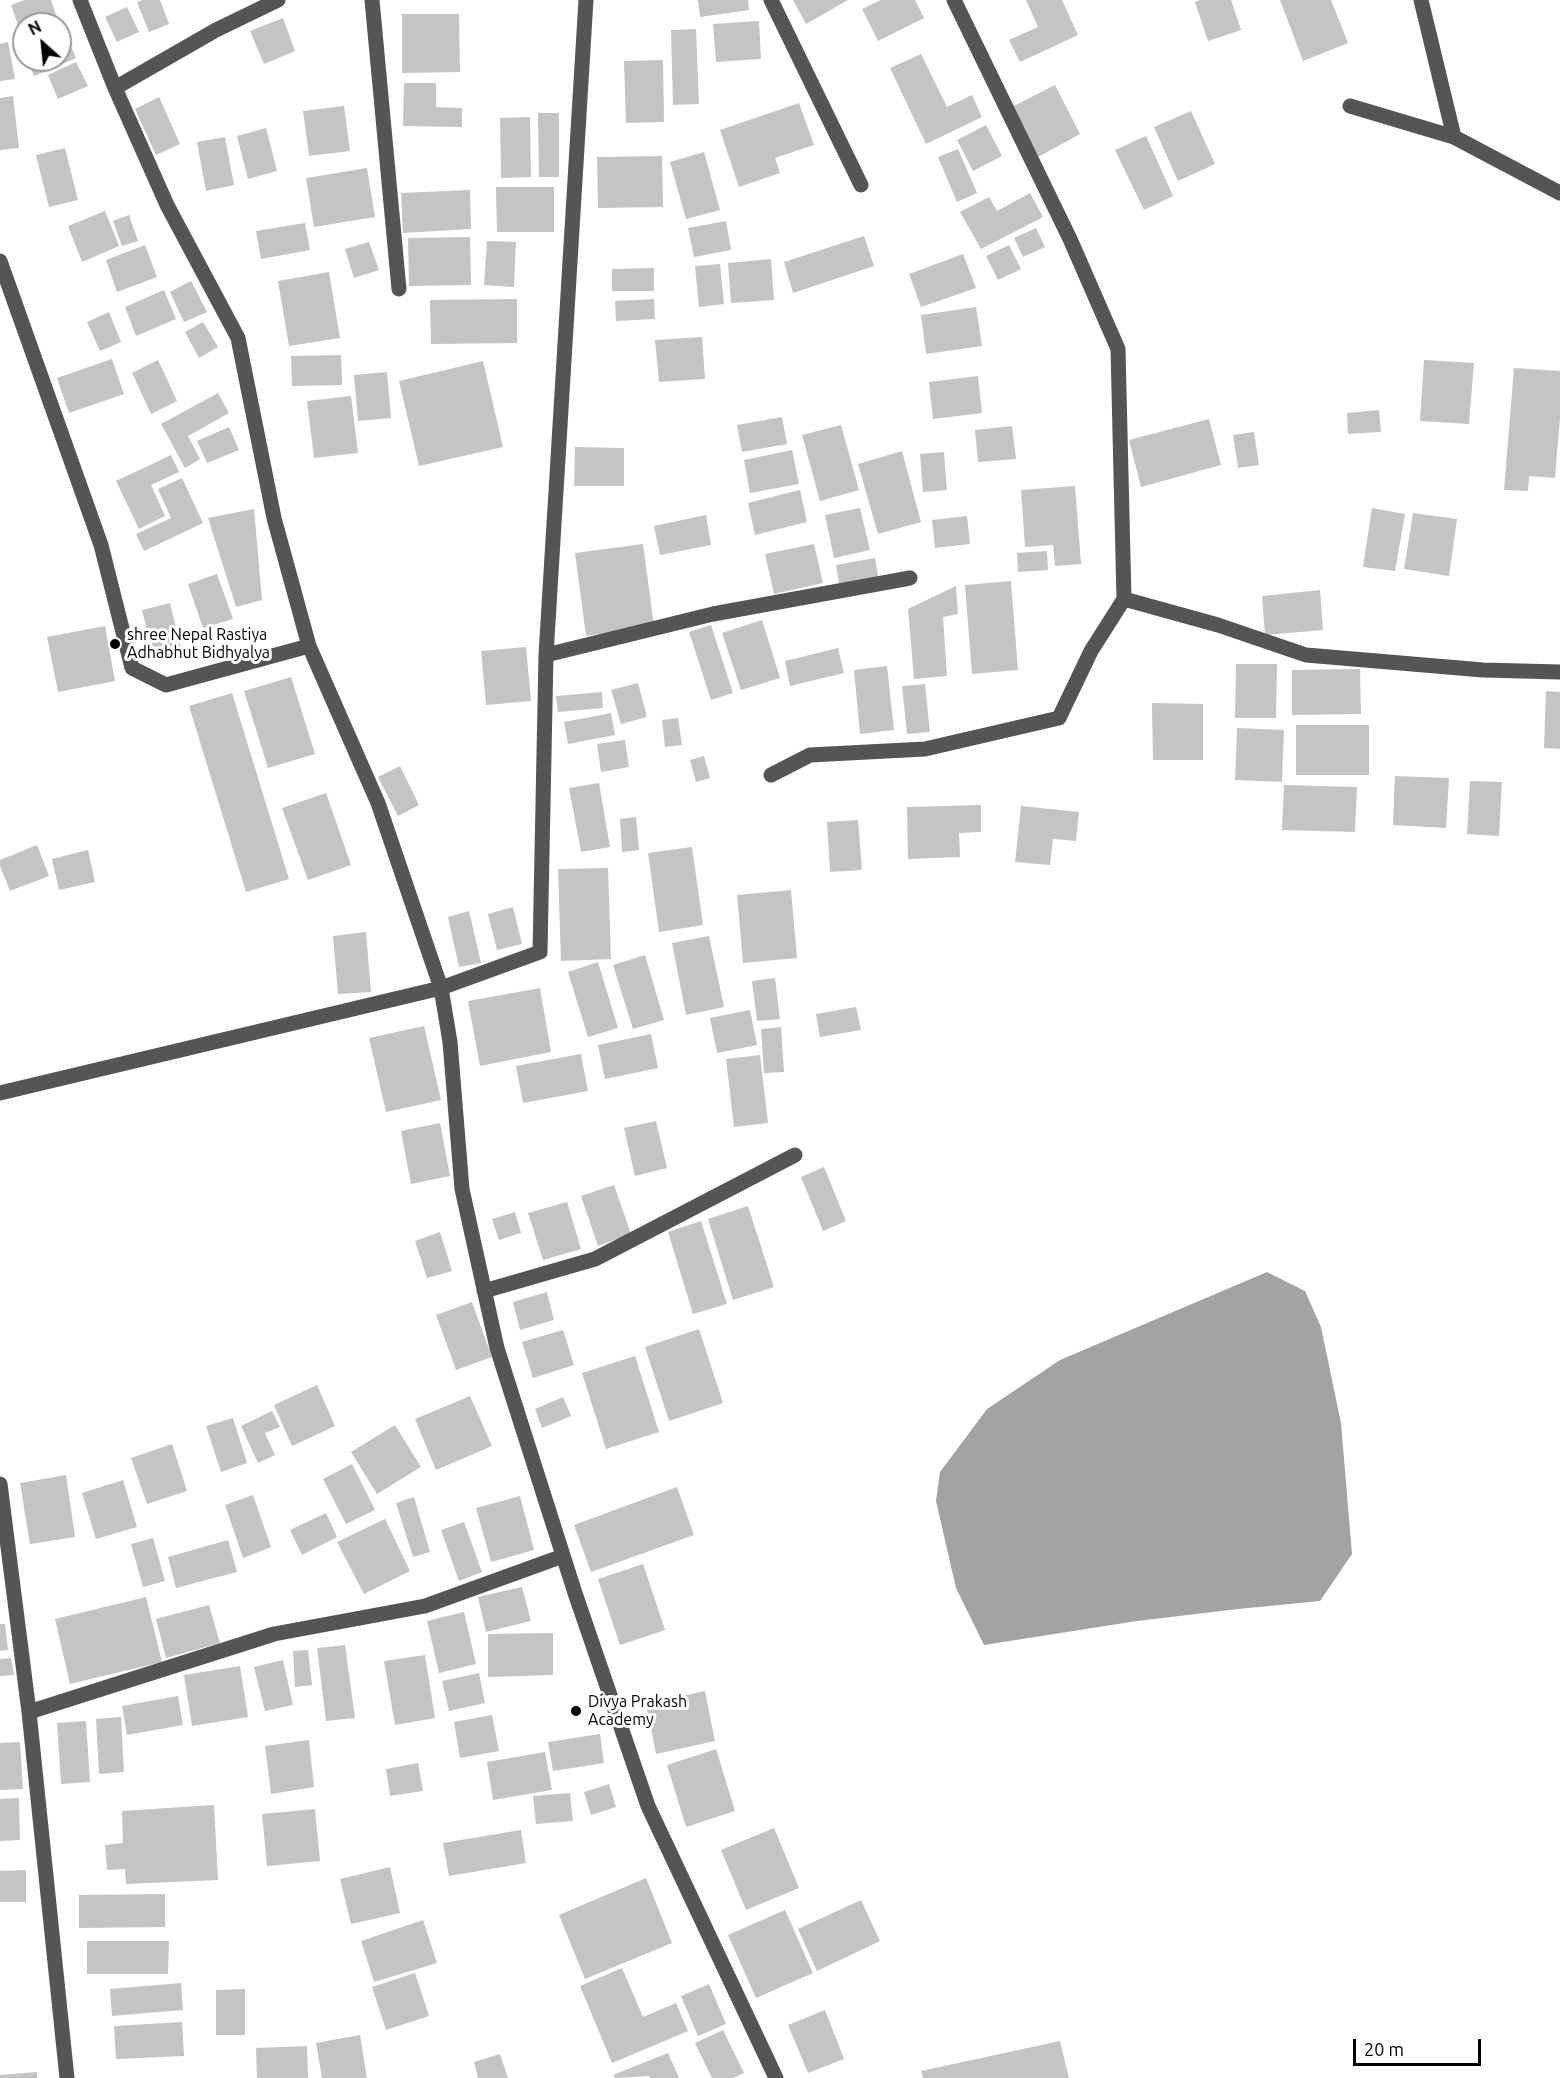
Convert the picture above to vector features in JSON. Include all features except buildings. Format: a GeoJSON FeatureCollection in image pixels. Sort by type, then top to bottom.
{"type":"FeatureCollection","features":[{"type":"Feature","properties":{"kind":"street"},"geometry":{"type":"LineString","coordinates":[[80,0],[115,88],[167,205],[238,338],[274,518],[309,646],[378,803],[441,988],[450,1042],[462,1189],[496,1348],[563,1556],[648,1806],[776,2078]]}},
{"type":"Feature","properties":{"kind":"street"},"geometry":{"type":"LineString","coordinates":[[115,88],[216,30],[278,0]]}},
{"type":"Feature","properties":{"kind":"street"},"geometry":{"type":"LineString","coordinates":[[372,0],[399,289]]}},
{"type":"Feature","properties":{"kind":"street"},"geometry":{"type":"LineString","coordinates":[[0,1093],[441,988],[540,952],[546,655],[586,0]]}},
{"type":"Feature","properties":{"kind":"street"},"geometry":{"type":"LineString","coordinates":[[771,0],[861,185]]}},
{"type":"Feature","properties":{"kind":"street"},"geometry":{"type":"LineString","coordinates":[[771,775],[810,755],[925,749],[1059,718],[1091,651],[1124,599],[1118,349],[1070,239],[954,0]]}},
{"type":"Feature","properties":{"kind":"street"},"geometry":{"type":"LineString","coordinates":[[1421,0],[1454,137]]}},
{"type":"Feature","properties":{"kind":"street"},"geometry":{"type":"LineString","coordinates":[[1350,106],[1454,137],[1560,193]]}},
{"type":"Feature","properties":{"kind":"street"},"geometry":{"type":"LineString","coordinates":[[0,261],[101,545],[132,668],[166,685],[309,646]]}},
{"type":"Feature","properties":{"kind":"street"},"geometry":{"type":"LineString","coordinates":[[546,655],[713,614],[910,578]]}},
{"type":"Feature","properties":{"kind":"street"},"geometry":{"type":"LineString","coordinates":[[1124,599],[1218,625],[1306,655],[1483,670],[1560,672]]}},
{"type":"Feature","properties":{"kind":"street"},"geometry":{"type":"LineString","coordinates":[[484,1291],[595,1259],[795,1155]]}},
{"type":"Feature","properties":{"kind":"street"},"geometry":{"type":"LineString","coordinates":[[0,1484],[29,1712],[67,2078]]}},
{"type":"Feature","properties":{"kind":"street"},"geometry":{"type":"LineString","coordinates":[[29,1712],[274,1634],[425,1606],[563,1556]]}},
{"type":"Feature","properties":{"kind":"shaded area"},"geometry":{"type":"Polygon","coordinates":[[[1267,1272],[1305,1291],[1321,1327],[1341,1423],[1352,1554],[1320,1601],[1137,1621],[984,1645],[956,1588],[936,1501],[940,1472],[987,1409],[1060,1360],[1267,1272]]]}},
{"type":"Feature","properties":{"kind":"place","name":"shree Nepal Rastiya Adhabhut Bidhyalya"},"geometry":{"type":"Point","coordinates":[115,644]}},
{"type":"Feature","properties":{"kind":"place","name":"Divya Prakash Academy"},"geometry":{"type":"Point","coordinates":[576,1711]}}]}
